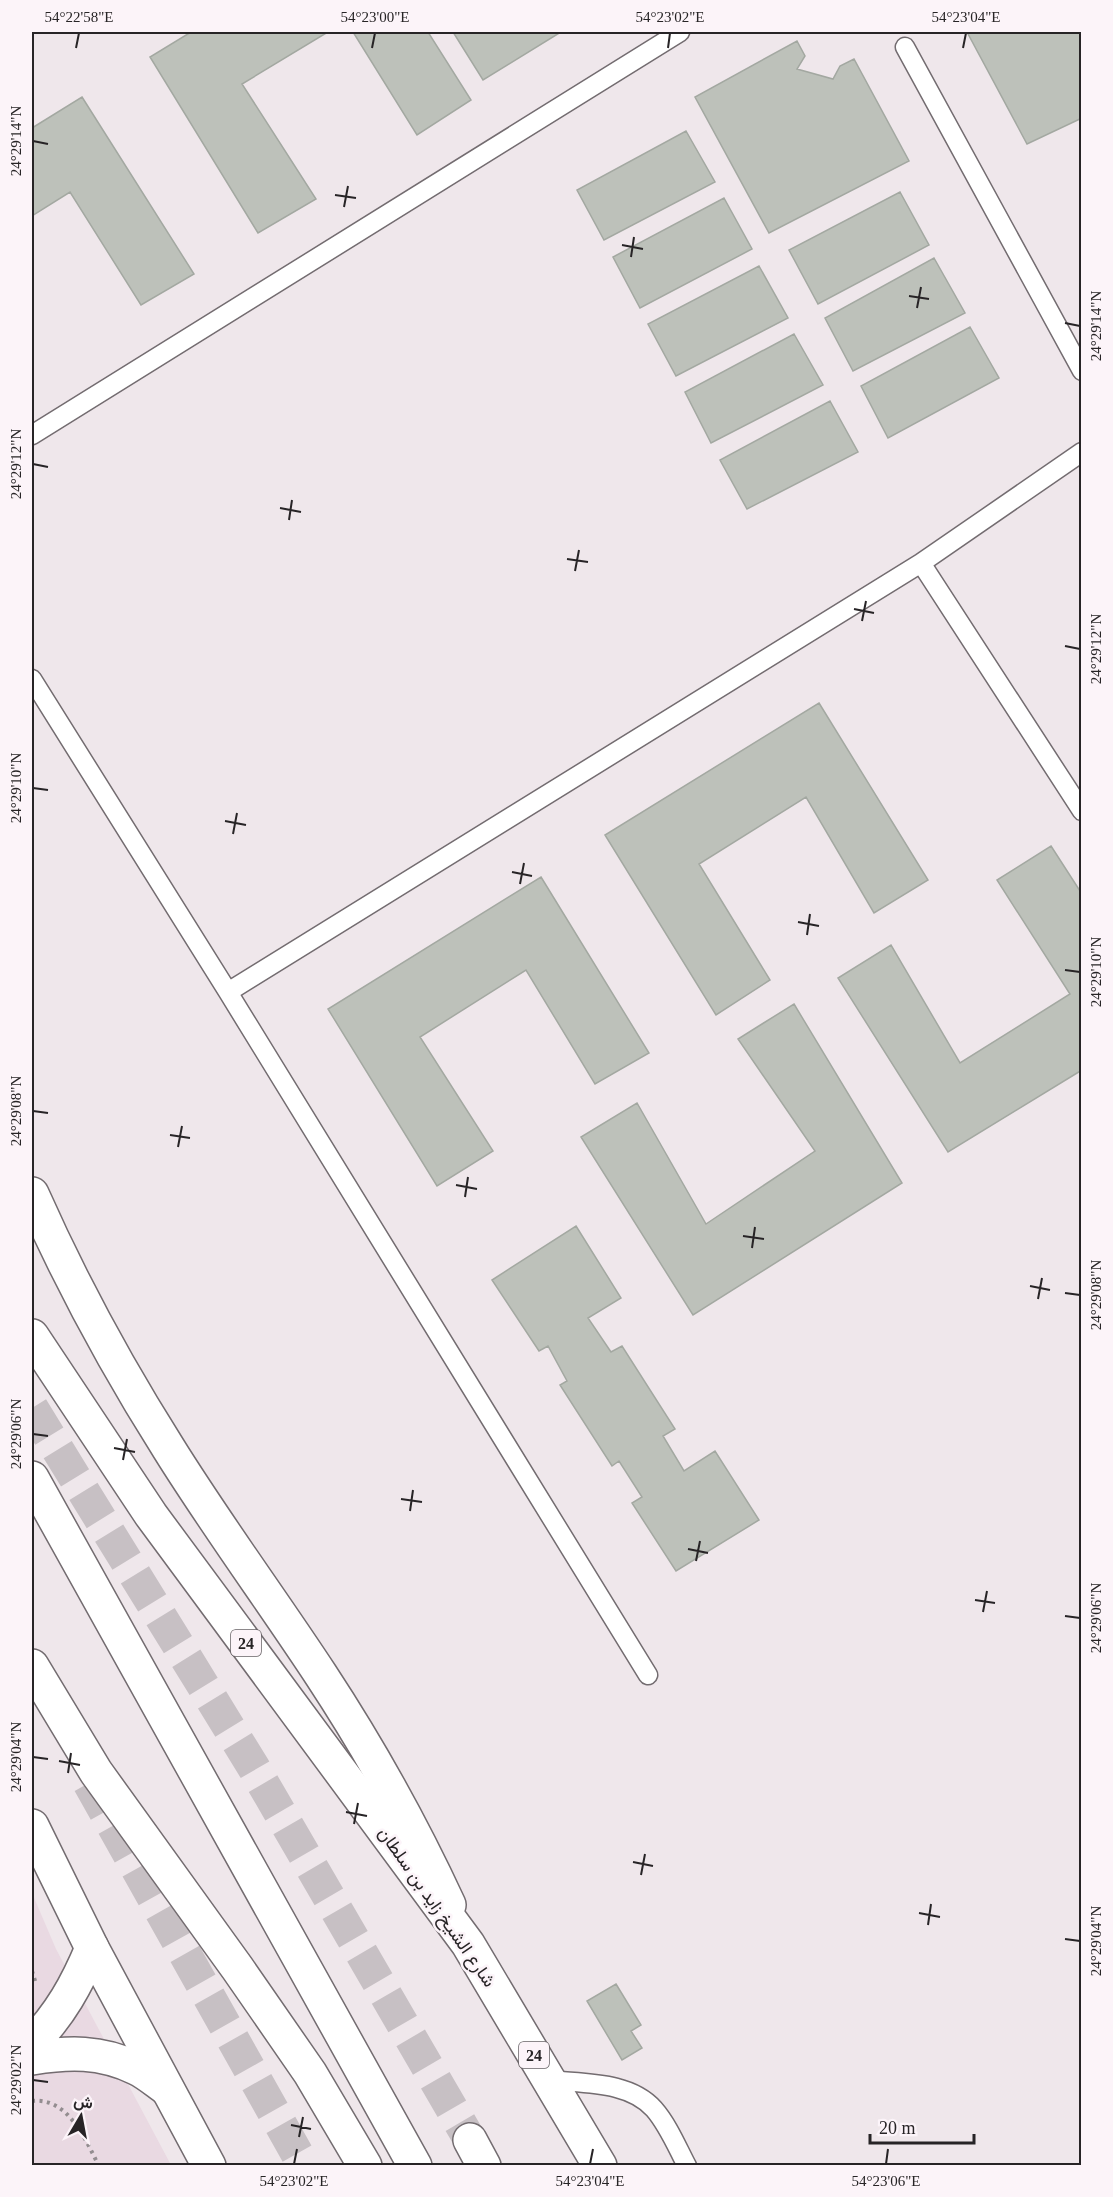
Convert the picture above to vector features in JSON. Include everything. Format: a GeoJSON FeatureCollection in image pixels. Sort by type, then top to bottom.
{"type":"FeatureCollection","features":[{"type":"Feature","properties":{"kind":"main road"},"geometry":{"type":"LineString","coordinates":[[32,1194],[55,1246],[129,1384],[170,1451],[362,1741],[430,1865],[468,1944]]}},
{"type":"Feature","properties":{"kind":"main road","name":"شارع الشيخ زايد بن سلطان"},"geometry":{"type":"LineString","coordinates":[[32,1336],[92,1430],[151,1515],[468,1944],[600,2166]]}},
{"type":"Feature","properties":{"kind":"main road"},"geometry":{"type":"LineString","coordinates":[[32,1478],[415,2166]]}},
{"type":"Feature","properties":{"kind":"main road"},"geometry":{"type":"LineString","coordinates":[[32,1666],[96,1772],[238,1969],[309,2073],[365,2166]]}},
{"type":"Feature","properties":{"kind":"main road"},"geometry":{"type":"LineString","coordinates":[[32,1826],[92,1948],[208,2166]]}},
{"type":"Feature","properties":{"kind":"main road"},"geometry":{"type":"LineString","coordinates":[[32,2043],[45,2030],[64,2004],[80,1977],[92,1948]]}},
{"type":"Feature","properties":{"kind":"main road"},"geometry":{"type":"LineString","coordinates":[[32,2058],[67,2052],[103,2056],[137,2068],[167,2089]]}},
{"type":"Feature","properties":{"kind":"lane"},"geometry":{"type":"LineString","coordinates":[[32,435],[680,32]]}},
{"type":"Feature","properties":{"kind":"lane"},"geometry":{"type":"LineString","coordinates":[[905,47],[1082,371]]}},
{"type":"Feature","properties":{"kind":"lane"},"geometry":{"type":"LineString","coordinates":[[228,992],[921,563],[1082,452]]}},
{"type":"Feature","properties":{"kind":"lane"},"geometry":{"type":"LineString","coordinates":[[921,563],[1082,811]]}},
{"type":"Feature","properties":{"kind":"lane"},"geometry":{"type":"LineString","coordinates":[[32,679],[228,992],[648,1675]]}},
{"type":"Feature","properties":{"kind":"lane"},"geometry":{"type":"LineString","coordinates":[[549,2080],[617,2088],[638,2096],[655,2110],[687,2166]]}},
{"type":"Feature","properties":{"kind":"path"},"geometry":{"type":"LineString","coordinates":[[32,2101],[48,2103],[62,2109],[73,2120],[99,2166]]}},
{"type":"Feature","properties":{"kind":"shaded area"},"geometry":{"type":"Polygon","coordinates":[[[32,1893],[56,1949],[171,2165],[32,2165],[32,1893]]]}},
{"type":"Feature","properties":{"kind":"building"},"geometry":{"type":"Polygon","coordinates":[[[191,32],[328,32],[242,84],[316,199],[258,233],[150,57],[191,32]]]}},
{"type":"Feature","properties":{"kind":"building"},"geometry":{"type":"Polygon","coordinates":[[[353,32],[428,32],[471,100],[417,135],[353,32]]]}},
{"type":"Feature","properties":{"kind":"building"},"geometry":{"type":"Polygon","coordinates":[[[453,32],[561,32],[483,80],[453,32]]]}},
{"type":"Feature","properties":{"kind":"building"},"geometry":{"type":"Polygon","coordinates":[[[967,32],[1082,32],[1082,118],[1027,144],[967,32]]]}},
{"type":"Feature","properties":{"kind":"building"},"geometry":{"type":"Polygon","coordinates":[[[797,41],[805,56],[797,69],[833,79],[840,66],[854,59],[909,161],[769,233],[695,97],[797,41]]]}},
{"type":"Feature","properties":{"kind":"building"},"geometry":{"type":"Polygon","coordinates":[[[82,97],[194,274],[141,305],[70,192],[32,216],[32,128],[82,97]]]}},
{"type":"Feature","properties":{"kind":"building"},"geometry":{"type":"Polygon","coordinates":[[[686,131],[715,182],[604,240],[577,190],[686,131]]]}},
{"type":"Feature","properties":{"kind":"building"},"geometry":{"type":"Polygon","coordinates":[[[900,192],[929,245],[818,304],[789,250],[900,192]]]}},
{"type":"Feature","properties":{"kind":"building"},"geometry":{"type":"Polygon","coordinates":[[[724,198],[752,249],[640,308],[613,257],[724,198]]]}},
{"type":"Feature","properties":{"kind":"building"},"geometry":{"type":"Polygon","coordinates":[[[934,258],[965,313],[853,371],[825,318],[934,258]]]}},
{"type":"Feature","properties":{"kind":"building"},"geometry":{"type":"Polygon","coordinates":[[[759,266],[788,318],[676,376],[648,324],[759,266]]]}},
{"type":"Feature","properties":{"kind":"building"},"geometry":{"type":"Polygon","coordinates":[[[970,327],[999,378],[888,438],[861,386],[970,327]]]}},
{"type":"Feature","properties":{"kind":"building"},"geometry":{"type":"Polygon","coordinates":[[[794,334],[823,385],[711,443],[685,392],[794,334]]]}},
{"type":"Feature","properties":{"kind":"building"},"geometry":{"type":"Polygon","coordinates":[[[830,401],[858,452],[747,509],[720,460],[830,401]]]}},
{"type":"Feature","properties":{"kind":"building"},"geometry":{"type":"Polygon","coordinates":[[[819,703],[928,880],[874,913],[806,797],[699,864],[770,980],[716,1015],[605,835],[819,703]]]}},
{"type":"Feature","properties":{"kind":"building"},"geometry":{"type":"Polygon","coordinates":[[[1051,846],[1082,894],[1082,1070],[948,1152],[838,978],[891,945],[960,1063],[1070,994],[997,880],[1051,846]]]}},
{"type":"Feature","properties":{"kind":"building"},"geometry":{"type":"Polygon","coordinates":[[[541,877],[649,1053],[595,1084],[526,970],[420,1037],[493,1151],[437,1186],[328,1009],[541,877]]]}},
{"type":"Feature","properties":{"kind":"building"},"geometry":{"type":"Polygon","coordinates":[[[794,1004],[902,1183],[693,1315],[581,1137],[637,1103],[706,1224],[815,1151],[738,1039],[794,1004]]]}},
{"type":"Feature","properties":{"kind":"building"},"geometry":{"type":"Polygon","coordinates":[[[576,1226],[621,1298],[588,1318],[611,1352],[622,1346],[675,1429],[663,1436],[684,1471],[715,1451],[759,1520],[676,1571],[632,1503],[642,1497],[619,1461],[612,1466],[560,1385],[567,1381],[548,1346],[539,1351],[492,1280],[576,1226]]]}},
{"type":"Feature","properties":{"kind":"building"},"geometry":{"type":"Polygon","coordinates":[[[616,1984],[641,2025],[631,2031],[642,2048],[622,2060],[587,2001],[616,1984]]]}},
{"type":"Feature","properties":{"kind":"tunnel"},"geometry":{"type":"LineString","coordinates":[[32,1408],[254,1768],[470,2140]]}},
{"type":"Feature","properties":{"kind":"tunnel"},"geometry":{"type":"LineString","coordinates":[[89,1783],[304,2166]]}}]}
